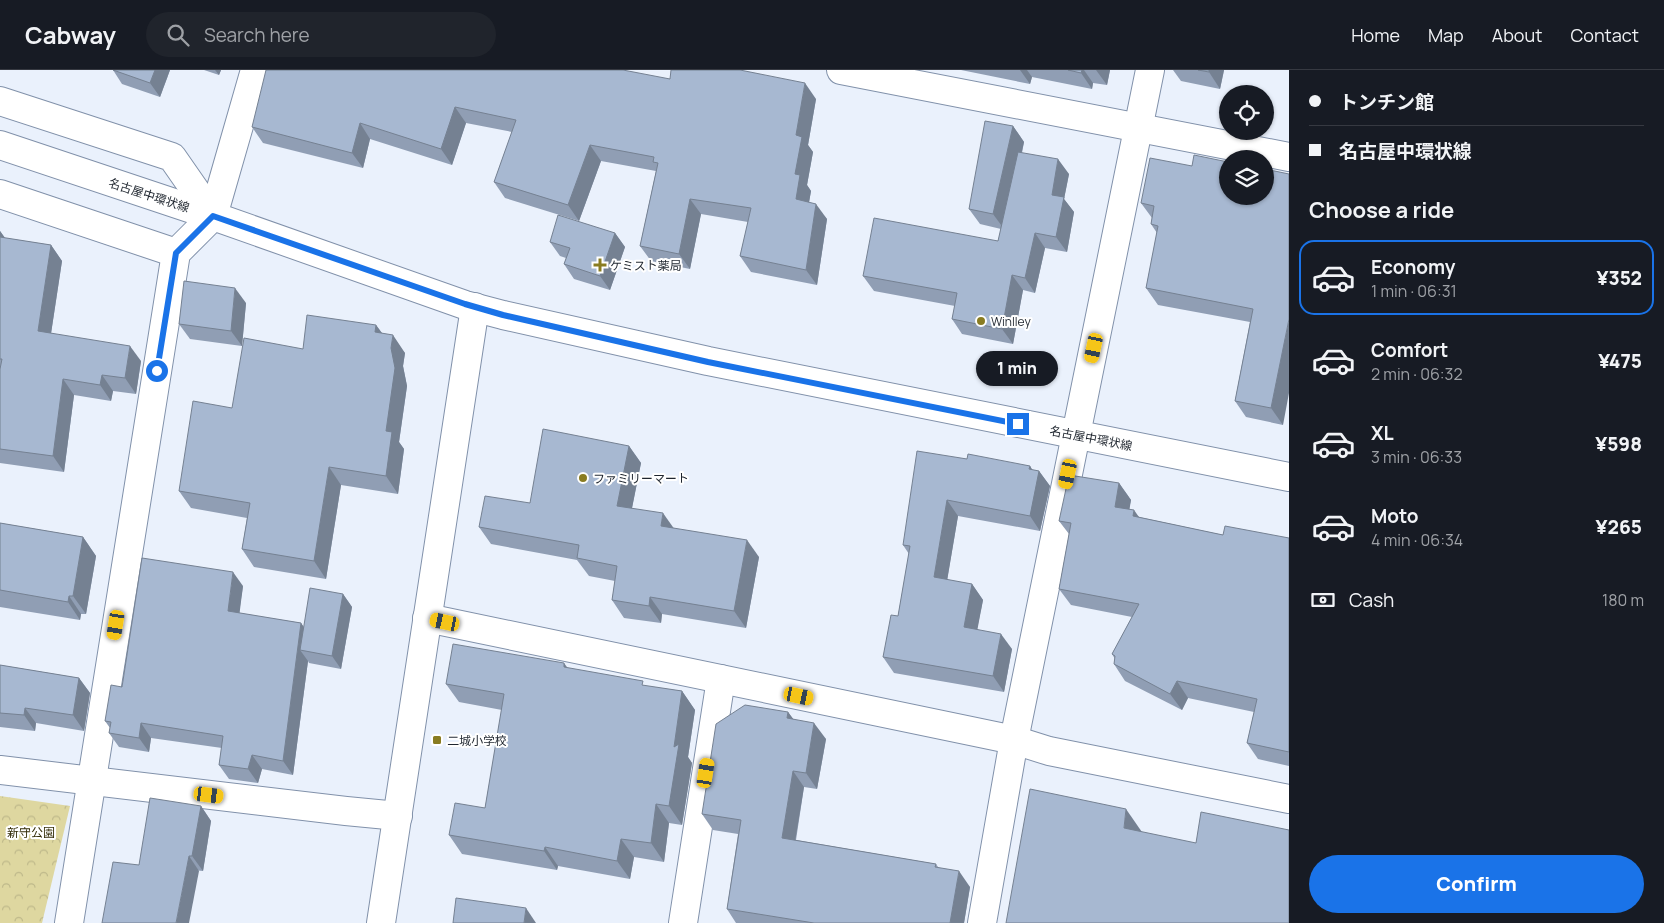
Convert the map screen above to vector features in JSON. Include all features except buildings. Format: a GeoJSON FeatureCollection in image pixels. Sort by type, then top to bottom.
{"type":"FeatureCollection","features":[{"type":"Feature","properties":{"kind":"street"},"geometry":{"type":"LineString","coordinates":[[69,923],[176,253],[213,216],[256,70]]}},
{"type":"Feature","properties":{"kind":"street"},"geometry":{"type":"LineString","coordinates":[[841,70],[1289,157]]}},
{"type":"Feature","properties":{"kind":"street"},"geometry":{"type":"LineString","coordinates":[[982,923],[1014,740],[1150,70]]}},
{"type":"Feature","properties":{"kind":"street"},"geometry":{"type":"LineString","coordinates":[[0,101],[172,157],[213,216]]}},
{"type":"Feature","properties":{"kind":"street","name":"名古屋中環状線"},"geometry":{"type":"LineString","coordinates":[[0,145],[503,315],[708,362],[1289,477]]}},
{"type":"Feature","properties":{"kind":"street"},"geometry":{"type":"LineString","coordinates":[[0,194],[176,253]]}},
{"type":"Feature","properties":{"kind":"street"},"geometry":{"type":"LineString","coordinates":[[380,923],[475,307]]}},
{"type":"Feature","properties":{"kind":"street"},"geometry":{"type":"LineString","coordinates":[[427,618],[1014,740],[1049,751],[1289,799]]}},
{"type":"Feature","properties":{"kind":"street"},"geometry":{"type":"LineString","coordinates":[[683,923],[721,680]]}},
{"type":"Feature","properties":{"kind":"street"},"geometry":{"type":"LineString","coordinates":[[0,770],[398,816]]}},
{"type":"Feature","properties":{"kind":"green space","name":"新守公園"},"geometry":{"type":"Polygon","coordinates":[[[0,796],[70,806],[42,923],[0,923],[0,796]]]}},
{"type":"Feature","properties":{"kind":"place","name":"ケミスト薬局"},"geometry":{"type":"Point","coordinates":[600,265]}},
{"type":"Feature","properties":{"kind":"place","name":"Winlley"},"geometry":{"type":"Point","coordinates":[981,321]}},
{"type":"Feature","properties":{"kind":"place","name":"ファミリーマート"},"geometry":{"type":"Point","coordinates":[583,478]}},
{"type":"Feature","properties":{"kind":"place","name":"二城小学校"},"geometry":{"type":"Point","coordinates":[437,740]}},
{"type":"Feature","properties":{"kind":"route"},"geometry":{"type":"LineString","coordinates":[[157,371],[176,253],[213,216],[465,304],[503,315],[708,362],[1018,424]]}}]}
